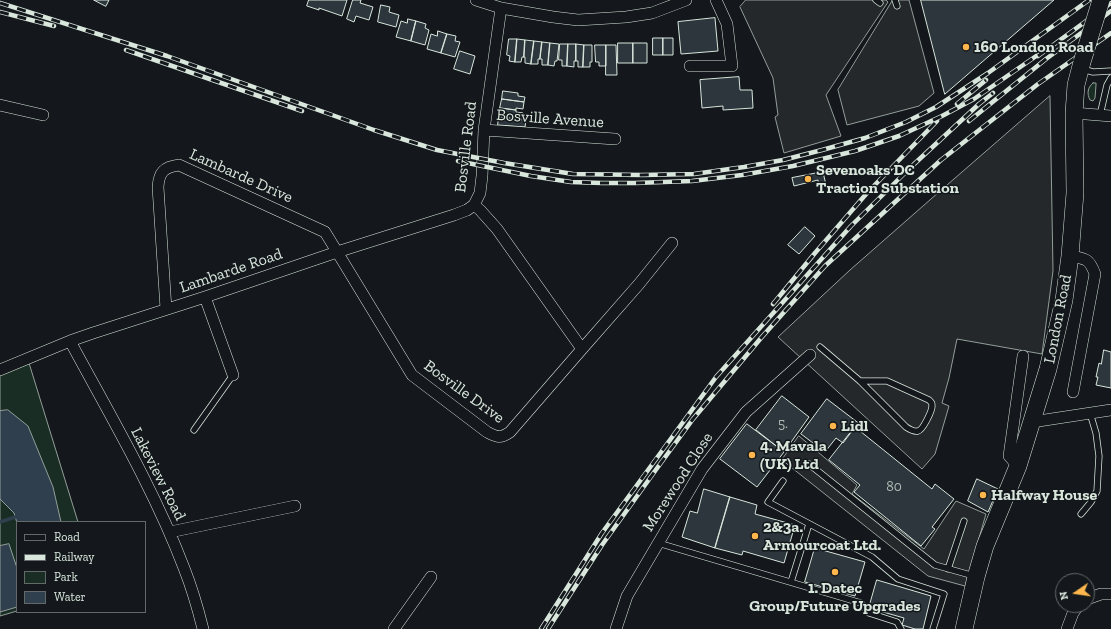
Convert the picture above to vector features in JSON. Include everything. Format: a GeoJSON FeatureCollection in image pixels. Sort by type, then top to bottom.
{"type":"FeatureCollection","features":[{"type":"Feature","properties":{"kind":"main road","name":"London Road"},"geometry":{"type":"LineString","coordinates":[[964,629],[985,546],[1018,466],[1032,422],[1048,369],[1062,308],[1070,256],[1075,193],[1074,113],[1076,85],[1101,0]]}},
{"type":"Feature","properties":{"kind":"street"},"geometry":{"type":"LineString","coordinates":[[476,0],[501,8],[578,20],[626,17],[652,13],[686,0]]}},
{"type":"Feature","properties":{"kind":"street"},"geometry":{"type":"LineString","coordinates":[[690,66],[732,66],[727,24],[716,0]]}},
{"type":"Feature","properties":{"kind":"street","name":"Bosville Road"},"geometry":{"type":"LineString","coordinates":[[501,8],[484,130],[480,193],[474,206],[480,210],[497,229],[582,349]]}},
{"type":"Feature","properties":{"kind":"street"},"geometry":{"type":"LineString","coordinates":[[0,105],[43,115]]}},
{"type":"Feature","properties":{"kind":"street"},"geometry":{"type":"LineString","coordinates":[[1074,113],[1105,116]]}},
{"type":"Feature","properties":{"kind":"street","name":"Bosville Avenue"},"geometry":{"type":"LineString","coordinates":[[484,130],[615,139]]}},
{"type":"Feature","properties":{"kind":"street","name":"Lambarde Drive"},"geometry":{"type":"LineString","coordinates":[[166,309],[158,180],[161,172],[170,166],[179,164],[325,232],[337,252]]}},
{"type":"Feature","properties":{"kind":"street","name":"Lambarde Road"},"geometry":{"type":"LineString","coordinates":[[0,370],[70,341],[337,252],[454,215],[474,206]]}},
{"type":"Feature","properties":{"kind":"street","name":"Bosville Drive"},"geometry":{"type":"LineString","coordinates":[[337,252],[412,375],[487,432],[500,437],[510,432],[639,284],[672,243]]}},
{"type":"Feature","properties":{"kind":"street"},"geometry":{"type":"LineString","coordinates":[[1070,256],[1084,258],[1092,264],[1095,274],[1073,392]]}},
{"type":"Feature","properties":{"kind":"street"},"geometry":{"type":"LineString","coordinates":[[205,297],[233,375]]}},
{"type":"Feature","properties":{"kind":"street","name":"Lakeview Road"},"geometry":{"type":"LineString","coordinates":[[70,341],[137,464],[170,532],[185,569],[203,629]]}},
{"type":"Feature","properties":{"kind":"street","name":"Morewood Close"},"geometry":{"type":"LineString","coordinates":[[616,629],[627,596],[702,469],[729,432],[746,412],[810,355]]}},
{"type":"Feature","properties":{"kind":"street"},"geometry":{"type":"LineString","coordinates":[[1018,466],[1009,456],[1023,356]]}},
{"type":"Feature","properties":{"kind":"street"},"geometry":{"type":"LineString","coordinates":[[1032,422],[1111,410]]}},
{"type":"Feature","properties":{"kind":"street"},"geometry":{"type":"LineString","coordinates":[[170,532],[295,506]]}},
{"type":"Feature","properties":{"kind":"street"},"geometry":{"type":"LineString","coordinates":[[394,629],[431,577]]}},
{"type":"Feature","properties":{"kind":"street"},"geometry":{"type":"LineString","coordinates":[[1095,596],[1100,594],[1111,594]]}},
{"type":"Feature","properties":{"kind":"street"},"geometry":{"type":"LineString","coordinates":[[1067,629],[1073,613]]}},
{"type":"Feature","properties":{"kind":"lane"},"geometry":{"type":"LineString","coordinates":[[1081,65],[1093,72],[1111,71]]}},
{"type":"Feature","properties":{"kind":"lane"},"geometry":{"type":"LineString","coordinates":[[1105,116],[1107,85],[1111,78]]}},
{"type":"Feature","properties":{"kind":"lane"},"geometry":{"type":"LineString","coordinates":[[820,347],[860,381],[906,427],[919,431],[923,429],[932,408],[932,403],[929,400],[887,381],[860,381]]}},
{"type":"Feature","properties":{"kind":"lane"},"geometry":{"type":"LineString","coordinates":[[194,430],[233,375]]}},
{"type":"Feature","properties":{"kind":"lane"},"geometry":{"type":"LineString","coordinates":[[1080,514],[1091,502],[1097,491],[1099,456],[1096,433],[1090,413]]}},
{"type":"Feature","properties":{"kind":"lane"},"geometry":{"type":"LineString","coordinates":[[809,464],[935,565],[976,577]]}},
{"type":"Feature","properties":{"kind":"lane"},"geometry":{"type":"LineString","coordinates":[[783,481],[768,502],[872,557],[898,579],[944,594],[933,629]]}},
{"type":"Feature","properties":{"kind":"lane"},"geometry":{"type":"LineString","coordinates":[[948,568],[964,521]]}},
{"type":"Feature","properties":{"kind":"lane"},"geometry":{"type":"LineString","coordinates":[[791,582],[809,524]]}},
{"type":"Feature","properties":{"kind":"lane"},"geometry":{"type":"LineString","coordinates":[[658,543],[861,603],[869,614],[897,622],[901,629]]}},
{"type":"Feature","properties":{"kind":"green space"},"geometry":{"type":"Polygon","coordinates":[[[1093,83],[1096,83],[1096,85],[1095,98],[1093,101],[1090,100],[1088,93],[1093,83]]]}},
{"type":"Feature","properties":{"kind":"green space"},"geometry":{"type":"Polygon","coordinates":[[[29,363],[78,521],[16,521],[16,611],[0,616],[0,374],[29,363]]]}},
{"type":"Feature","properties":{"kind":"shaded area"},"geometry":{"type":"Polygon","coordinates":[[[746,0],[886,0],[888,2],[826,95],[841,136],[784,153],[775,117],[778,115],[773,78],[740,7],[746,0]]]}},
{"type":"Feature","properties":{"kind":"shaded area"},"geometry":{"type":"Polygon","coordinates":[[[893,0],[909,0],[934,93],[919,106],[847,125],[838,90],[893,0]]]}},
{"type":"Feature","properties":{"kind":"shaded area"},"geometry":{"type":"Polygon","coordinates":[[[1050,96],[1053,271],[1042,354],[957,339],[942,403],[949,406],[935,454],[922,469],[778,337],[850,270],[1050,96]]]}},
{"type":"Feature","properties":{"kind":"shaded area"},"geometry":{"type":"Polygon","coordinates":[[[799,436],[857,485],[852,494],[924,549],[956,501],[986,514],[965,586],[928,576],[782,460],[799,436]]]}},
{"type":"Feature","properties":{"kind":"water"},"geometry":{"type":"Polygon","coordinates":[[[8,410],[28,426],[53,487],[61,521],[16,521],[14,513],[0,499],[0,411],[8,410]]]}},
{"type":"Feature","properties":{"kind":"water"},"geometry":{"type":"Polygon","coordinates":[[[9,544],[16,565],[16,607],[0,612],[0,546],[9,544]]]}},
{"type":"Feature","properties":{"kind":"building"},"geometry":{"type":"Polygon","coordinates":[[[94,0],[109,0],[106,6],[94,0]]]}},
{"type":"Feature","properties":{"kind":"building"},"geometry":{"type":"Polygon","coordinates":[[[309,0],[347,0],[342,16],[319,8],[319,10],[307,6],[309,0]]]}},
{"type":"Feature","properties":{"kind":"building"},"geometry":{"type":"Polygon","coordinates":[[[353,0],[361,0],[360,3],[373,7],[369,20],[356,16],[354,22],[347,19],[353,0]]]}},
{"type":"Feature","properties":{"kind":"building","name":"160 London Road"},"geometry":{"type":"Polygon","coordinates":[[[921,0],[1054,0],[945,94],[921,0]]]}},
{"type":"Feature","properties":{"kind":"building"},"geometry":{"type":"Polygon","coordinates":[[[381,5],[390,7],[389,12],[399,15],[396,27],[378,22],[381,5]]]}},
{"type":"Feature","properties":{"kind":"building"},"geometry":{"type":"Polygon","coordinates":[[[715,18],[718,51],[681,54],[678,22],[715,18]]]}},
{"type":"Feature","properties":{"kind":"building"},"geometry":{"type":"Polygon","coordinates":[[[408,19],[416,21],[411,41],[396,37],[401,21],[407,23],[408,19]]]}},
{"type":"Feature","properties":{"kind":"building"},"geometry":{"type":"Polygon","coordinates":[[[416,21],[426,24],[425,28],[429,30],[425,45],[411,41],[416,21]]]}},
{"type":"Feature","properties":{"kind":"building"},"geometry":{"type":"Polygon","coordinates":[[[438,31],[447,34],[441,53],[427,49],[431,34],[437,36],[438,31]]]}},
{"type":"Feature","properties":{"kind":"building"},"geometry":{"type":"Polygon","coordinates":[[[447,34],[456,36],[455,41],[460,42],[455,57],[441,53],[447,34]]]}},
{"type":"Feature","properties":{"kind":"building"},"geometry":{"type":"Polygon","coordinates":[[[653,38],[663,38],[663,55],[653,55],[653,38]]]}},
{"type":"Feature","properties":{"kind":"building"},"geometry":{"type":"Polygon","coordinates":[[[663,38],[673,38],[673,55],[663,55],[663,38]]]}},
{"type":"Feature","properties":{"kind":"building"},"geometry":{"type":"Polygon","coordinates":[[[509,39],[517,39],[515,62],[509,61],[510,56],[507,55],[509,39]]]}},
{"type":"Feature","properties":{"kind":"building"},"geometry":{"type":"Polygon","coordinates":[[[517,39],[525,40],[524,57],[522,57],[521,62],[515,62],[517,39]]]}},
{"type":"Feature","properties":{"kind":"building"},"geometry":{"type":"Polygon","coordinates":[[[525,40],[534,41],[531,64],[525,63],[525,40]]]}},
{"type":"Feature","properties":{"kind":"building"},"geometry":{"type":"Polygon","coordinates":[[[534,41],[542,42],[538,64],[531,64],[534,41]]]}},
{"type":"Feature","properties":{"kind":"building"},"geometry":{"type":"Polygon","coordinates":[[[542,42],[550,43],[548,65],[542,65],[542,59],[540,59],[542,42]]]}},
{"type":"Feature","properties":{"kind":"building"},"geometry":{"type":"Polygon","coordinates":[[[550,43],[559,44],[557,61],[555,61],[554,66],[548,65],[550,43]]]}},
{"type":"Feature","properties":{"kind":"building"},"geometry":{"type":"Polygon","coordinates":[[[618,43],[633,43],[633,63],[618,63],[618,43]]]}},
{"type":"Feature","properties":{"kind":"building"},"geometry":{"type":"Polygon","coordinates":[[[633,43],[647,43],[647,63],[633,63],[633,43]]]}},
{"type":"Feature","properties":{"kind":"building"},"geometry":{"type":"Polygon","coordinates":[[[560,44],[568,44],[567,66],[562,66],[562,60],[559,60],[560,44]]]}},
{"type":"Feature","properties":{"kind":"building"},"geometry":{"type":"Polygon","coordinates":[[[568,44],[576,44],[576,61],[574,61],[574,67],[567,66],[568,44]]]}},
{"type":"Feature","properties":{"kind":"building"},"geometry":{"type":"Polygon","coordinates":[[[576,44],[584,45],[583,67],[578,67],[578,61],[576,61],[576,44]]]}},
{"type":"Feature","properties":{"kind":"building"},"geometry":{"type":"Polygon","coordinates":[[[584,45],[592,45],[592,62],[590,62],[590,67],[583,67],[584,45]]]}},
{"type":"Feature","properties":{"kind":"building"},"geometry":{"type":"Polygon","coordinates":[[[595,45],[606,45],[606,66],[599,66],[599,62],[596,62],[595,45]]]}},
{"type":"Feature","properties":{"kind":"building"},"geometry":{"type":"Polygon","coordinates":[[[606,45],[616,45],[617,75],[606,75],[606,45]]]}},
{"type":"Feature","properties":{"kind":"building"},"geometry":{"type":"Polygon","coordinates":[[[460,51],[475,56],[470,74],[454,69],[460,51]]]}},
{"type":"Feature","properties":{"kind":"building"},"geometry":{"type":"Polygon","coordinates":[[[739,77],[740,90],[752,90],[753,108],[723,110],[723,106],[702,108],[700,80],[739,77]]]}},
{"type":"Feature","properties":{"kind":"building"},"geometry":{"type":"Polygon","coordinates":[[[503,91],[518,93],[518,96],[525,97],[524,102],[502,99],[503,91]]]}},
{"type":"Feature","properties":{"kind":"building"},"geometry":{"type":"Polygon","coordinates":[[[502,99],[524,102],[523,109],[516,108],[516,110],[500,108],[502,99]]]}},
{"type":"Feature","properties":{"kind":"building"},"geometry":{"type":"Polygon","coordinates":[[[500,108],[516,110],[516,112],[523,113],[522,120],[499,117],[500,108]]]}},
{"type":"Feature","properties":{"kind":"building"},"geometry":{"type":"Polygon","coordinates":[[[499,117],[526,120],[525,127],[498,125],[499,117]]]}},
{"type":"Feature","properties":{"kind":"building","name":"Sevenoaks DC Traction Substation"},"geometry":{"type":"Polygon","coordinates":[[[823,172],[826,185],[819,187],[818,180],[794,186],[792,178],[823,172]]]}},
{"type":"Feature","properties":{"kind":"building"},"geometry":{"type":"Polygon","coordinates":[[[805,227],[815,236],[799,254],[788,245],[805,227]]]}},
{"type":"Feature","properties":{"kind":"building"},"geometry":{"type":"Polygon","coordinates":[[[1104,350],[1111,352],[1111,388],[1096,385],[1099,363],[1101,364],[1104,350]]]}},
{"type":"Feature","properties":{"kind":"building"},"geometry":{"type":"Polygon","coordinates":[[[782,396],[809,417],[784,452],[756,430],[782,396]]]}},
{"type":"Feature","properties":{"kind":"building","name":"Lidl"},"geometry":{"type":"Polygon","coordinates":[[[827,399],[861,425],[858,429],[855,427],[843,443],[836,438],[825,452],[801,434],[827,399]]]}},
{"type":"Feature","properties":{"kind":"building","name":"4. Mavala (UK) Ltd"},"geometry":{"type":"Polygon","coordinates":[[[747,424],[784,452],[757,487],[720,459],[747,424]]]}},
{"type":"Feature","properties":{"kind":"building","name":"Lidl"},"geometry":{"type":"Polygon","coordinates":[[[855,427],[932,489],[935,484],[954,499],[932,527],[935,529],[921,546],[854,492],[860,485],[829,460],[855,427]]]}},
{"type":"Feature","properties":{"kind":"building","name":"Halfway House"},"geometry":{"type":"Polygon","coordinates":[[[977,479],[998,489],[988,512],[968,501],[977,479]]]}},
{"type":"Feature","properties":{"kind":"building"},"geometry":{"type":"Polygon","coordinates":[[[704,489],[730,497],[715,548],[682,537],[690,511],[697,513],[704,489]]]}},
{"type":"Feature","properties":{"kind":"building","name":"2&3a. Armourcoat Ltd."},"geometry":{"type":"Polygon","coordinates":[[[730,497],[757,505],[755,514],[795,525],[784,563],[743,551],[742,555],[715,548],[730,497]]]}},
{"type":"Feature","properties":{"kind":"building","name":"1. Datec Group/Future Upgrades"},"geometry":{"type":"Polygon","coordinates":[[[815,548],[865,562],[855,596],[805,582],[815,548]]]}},
{"type":"Feature","properties":{"kind":"building"},"geometry":{"type":"Polygon","coordinates":[[[877,580],[931,596],[923,629],[915,629],[902,625],[904,618],[869,608],[877,580]]]}},
{"type":"Feature","properties":{"kind":"waterway"},"geometry":{"type":"LineString","coordinates":[[0,522],[15,517]]}},
{"type":"Feature","properties":{"kind":"railway"},"geometry":{"type":"LineString","coordinates":[[0,3],[167,56],[374,130],[437,150],[573,174],[642,175],[694,174],[783,160],[865,138],[906,122],[936,107],[988,73],[1089,0]]}},
{"type":"Feature","properties":{"kind":"railway"},"geometry":{"type":"LineString","coordinates":[[1038,56],[1111,3]]}},
{"type":"Feature","properties":{"kind":"railway"},"geometry":{"type":"LineString","coordinates":[[969,121],[1046,59],[1111,11]]}},
{"type":"Feature","properties":{"kind":"railway"},"geometry":{"type":"LineString","coordinates":[[0,12],[54,26]]}},
{"type":"Feature","properties":{"kind":"railway"},"geometry":{"type":"LineString","coordinates":[[548,629],[602,545],[693,419],[761,338],[825,266],[941,160],[1038,84],[1111,33]]}},
{"type":"Feature","properties":{"kind":"railway"},"geometry":{"type":"LineString","coordinates":[[126,50],[302,111]]}},
{"type":"Feature","properties":{"kind":"railway"},"geometry":{"type":"LineString","coordinates":[[458,161],[531,176],[571,182],[602,183],[692,181],[742,175],[793,166],[855,151],[899,136],[974,99],[1042,52]]}},
{"type":"Feature","properties":{"kind":"railway"},"geometry":{"type":"LineString","coordinates":[[957,104],[986,80]]}},
{"type":"Feature","properties":{"kind":"railway"},"geometry":{"type":"LineString","coordinates":[[541,629],[602,533],[716,377],[851,226],[912,166],[979,104],[993,93]]}},
{"type":"Feature","properties":{"kind":"railway"},"geometry":{"type":"LineString","coordinates":[[773,304],[867,193],[937,121]]}},
{"type":"Feature","properties":{"kind":"place","name":"160 London Road"},"geometry":{"type":"Point","coordinates":[966,47]}},
{"type":"Feature","properties":{"kind":"place","name":"Sevenoaks DC Traction Substation"},"geometry":{"type":"Point","coordinates":[808,179]}},
{"type":"Feature","properties":{"kind":"place","name":"Lidl"},"geometry":{"type":"Point","coordinates":[833,426]}},
{"type":"Feature","properties":{"kind":"place","name":"4. Mavala (UK) Ltd"},"geometry":{"type":"Point","coordinates":[752,455]}},
{"type":"Feature","properties":{"kind":"place","name":"Halfway House"},"geometry":{"type":"Point","coordinates":[983,495]}},
{"type":"Feature","properties":{"kind":"place","name":"2&3a. Armourcoat Ltd."},"geometry":{"type":"Point","coordinates":[755,536]}},
{"type":"Feature","properties":{"kind":"place","name":"1. Datec Group/Future Upgrades"},"geometry":{"type":"Point","coordinates":[835,572]}}]}
